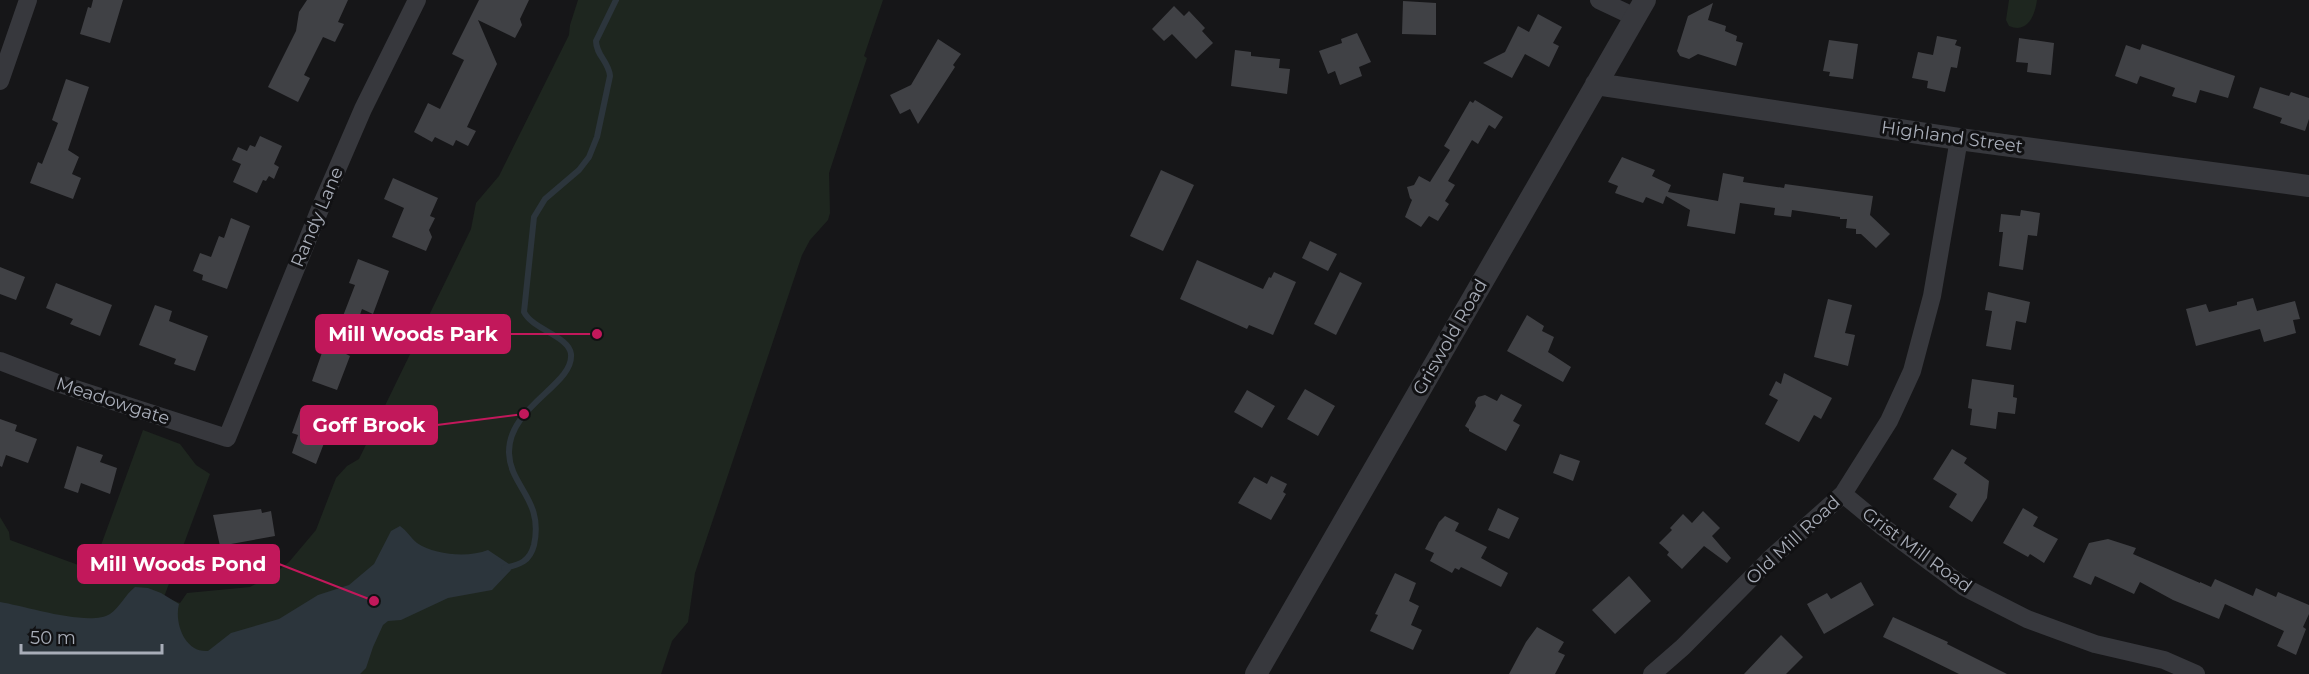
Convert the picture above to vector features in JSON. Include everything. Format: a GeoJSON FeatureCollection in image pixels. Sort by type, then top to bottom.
{"type":"FeatureCollection","features":[{"type":"Feature","properties":{"kind":"street"},"geometry":{"type":"LineString","coordinates":[[0,81],[28,0]]}},
{"type":"Feature","properties":{"kind":"street","name":"Randy Lane"},"geometry":{"type":"LineString","coordinates":[[227,438],[363,109],[417,0]]}},
{"type":"Feature","properties":{"kind":"street"},"geometry":{"type":"LineString","coordinates":[[1599,0],[1640,8]]}},
{"type":"Feature","properties":{"kind":"street","name":"Griswold Road"},"geometry":{"type":"LineString","coordinates":[[1256,674],[1640,8]]}},
{"type":"Feature","properties":{"kind":"street","name":"Highland Street"},"geometry":{"type":"LineString","coordinates":[[1596,84],[1959,138],[2309,186]]}},
{"type":"Feature","properties":{"kind":"street","name":"Old Mill Road"},"geometry":{"type":"LineString","coordinates":[[1652,674],[1683,647],[1771,558],[1843,494],[1889,421],[1912,371],[1932,296],[1959,138]]}},
{"type":"Feature","properties":{"kind":"street","name":"Meadowgate"},"geometry":{"type":"LineString","coordinates":[[0,361],[57,383],[227,438]]}},
{"type":"Feature","properties":{"kind":"street","name":"Grist Mill Road"},"geometry":{"type":"LineString","coordinates":[[1843,494],[1964,587],[2027,619],[2095,644],[2164,660],[2196,674]]}},
{"type":"Feature","properties":{"kind":"shaded area"},"geometry":{"type":"Polygon","coordinates":[[[578,0],[883,0],[864,56],[867,58],[829,173],[830,213],[828,220],[810,240],[802,255],[695,573],[688,622],[672,641],[661,674],[0,674],[0,517],[9,532],[10,540],[92,570],[143,430],[180,444],[196,465],[210,474],[164,597],[180,603],[187,593],[250,587],[273,575],[289,562],[316,530],[336,478],[347,466],[359,459],[471,229],[476,203],[499,176],[569,35],[578,0]]]}},
{"type":"Feature","properties":{"kind":"shaded area"},"geometry":{"type":"Polygon","coordinates":[[[2009,0],[2037,0],[2032,17],[2026,25],[2016,28],[2009,26],[2006,20],[2009,0]]]}},
{"type":"Feature","properties":{"kind":"shaded area"},"geometry":{"type":"Polygon","coordinates":[[[400,526],[424,547],[452,554],[471,554],[488,550],[509,564],[511,570],[492,590],[448,598],[401,620],[388,621],[383,625],[366,668],[360,674],[0,674],[0,602],[73,617],[100,617],[114,611],[135,587],[148,588],[179,604],[178,620],[187,642],[200,650],[208,651],[231,633],[279,619],[318,595],[349,585],[374,564],[391,531],[400,526]]]}},
{"type":"Feature","properties":{"kind":"building"},"geometry":{"type":"Polygon","coordinates":[[[93,0],[123,0],[110,43],[80,34],[88,7],[91,8],[93,0]]]}},
{"type":"Feature","properties":{"kind":"building"},"geometry":{"type":"Polygon","coordinates":[[[307,0],[348,0],[338,22],[344,24],[335,42],[323,37],[304,75],[310,78],[298,102],[268,87],[296,31],[299,12],[307,0]]]}},
{"type":"Feature","properties":{"kind":"building"},"geometry":{"type":"Polygon","coordinates":[[[479,0],[529,0],[520,19],[522,25],[515,38],[478,20],[497,64],[467,127],[476,131],[468,146],[456,140],[453,146],[435,137],[432,142],[414,132],[428,103],[440,109],[464,60],[452,54],[479,0]]]}},
{"type":"Feature","properties":{"kind":"building"},"geometry":{"type":"Polygon","coordinates":[[[1403,1],[1436,3],[1436,35],[1402,34],[1403,1]]]}},
{"type":"Feature","properties":{"kind":"building"},"geometry":{"type":"Polygon","coordinates":[[[1713,3],[1708,20],[1726,26],[1725,31],[1737,36],[1736,41],[1743,43],[1736,66],[1698,54],[1689,59],[1680,56],[1677,51],[1688,16],[1713,3]]]}},
{"type":"Feature","properties":{"kind":"building"},"geometry":{"type":"Polygon","coordinates":[[[1174,6],[1184,16],[1189,11],[1205,28],[1202,31],[1213,43],[1196,59],[1172,34],[1164,41],[1152,29],[1174,6]]]}},
{"type":"Feature","properties":{"kind":"building"},"geometry":{"type":"Polygon","coordinates":[[[1538,14],[1562,27],[1553,43],[1559,46],[1549,67],[1525,54],[1512,78],[1483,63],[1505,52],[1518,26],[1529,32],[1538,14]]]}},
{"type":"Feature","properties":{"kind":"building"},"geometry":{"type":"Polygon","coordinates":[[[1357,33],[1371,62],[1359,67],[1362,76],[1340,85],[1335,71],[1328,74],[1319,51],[1342,43],[1341,39],[1357,33]]]}},
{"type":"Feature","properties":{"kind":"building"},"geometry":{"type":"Polygon","coordinates":[[[1937,36],[1957,40],[1955,45],[1961,47],[1957,68],[1951,67],[1945,92],[1927,88],[1928,81],[1912,78],[1918,52],[1933,55],[1937,36]]]}},
{"type":"Feature","properties":{"kind":"building"},"geometry":{"type":"Polygon","coordinates":[[[2019,38],[2054,43],[2051,75],[2027,72],[2028,63],[2016,62],[2019,38]]]}},
{"type":"Feature","properties":{"kind":"building"},"geometry":{"type":"Polygon","coordinates":[[[938,39],[961,54],[918,124],[910,109],[900,114],[890,95],[911,85],[938,39]]]}},
{"type":"Feature","properties":{"kind":"building"},"geometry":{"type":"Polygon","coordinates":[[[1829,40],[1858,44],[1853,79],[1829,76],[1830,72],[1823,71],[1829,40]]]}},
{"type":"Feature","properties":{"kind":"building"},"geometry":{"type":"Polygon","coordinates":[[[2142,44],[2235,76],[2228,98],[2200,90],[2196,103],[2172,96],[2175,88],[2140,76],[2137,84],[2115,76],[2126,45],[2140,50],[2142,44]]]}},
{"type":"Feature","properties":{"kind":"building"},"geometry":{"type":"Polygon","coordinates":[[[1235,50],[1251,52],[1251,56],[1280,59],[1279,68],[1290,69],[1287,94],[1231,86],[1235,50]]]}},
{"type":"Feature","properties":{"kind":"building"},"geometry":{"type":"Polygon","coordinates":[[[66,79],[89,87],[68,150],[79,157],[72,174],[81,178],[73,199],[30,183],[38,162],[42,164],[58,123],[52,120],[66,79]]]}},
{"type":"Feature","properties":{"kind":"building"},"geometry":{"type":"Polygon","coordinates":[[[2260,87],[2289,96],[2291,92],[2309,98],[2309,119],[2305,131],[2280,123],[2282,118],[2253,108],[2260,87]]]}},
{"type":"Feature","properties":{"kind":"building"},"geometry":{"type":"Polygon","coordinates":[[[1475,100],[1503,117],[1495,129],[1489,125],[1478,144],[1472,140],[1448,181],[1455,185],[1445,201],[1449,204],[1438,221],[1429,216],[1421,227],[1405,217],[1412,200],[1407,187],[1414,185],[1419,176],[1430,182],[1450,150],[1444,146],[1470,101],[1473,103],[1475,100]]]}},
{"type":"Feature","properties":{"kind":"building"},"geometry":{"type":"Polygon","coordinates":[[[260,136],[282,146],[274,164],[279,167],[274,179],[269,176],[266,181],[263,180],[257,193],[233,182],[241,164],[232,160],[238,147],[247,151],[250,145],[255,147],[260,136]]]}},
{"type":"Feature","properties":{"kind":"building"},"geometry":{"type":"Polygon","coordinates":[[[1622,157],[1655,170],[1652,176],[1671,185],[1668,192],[1718,201],[1723,173],[1744,177],[1743,182],[1784,188],[1785,184],[1873,196],[1870,215],[1890,234],[1876,248],[1861,234],[1856,234],[1856,229],[1846,228],[1847,219],[1792,210],[1791,217],[1774,215],[1775,208],[1740,203],[1735,234],[1687,226],[1690,210],[1666,196],[1663,204],[1646,197],[1643,203],[1615,193],[1618,186],[1608,182],[1622,157]]]}},
{"type":"Feature","properties":{"kind":"building"},"geometry":{"type":"Polygon","coordinates":[[[1161,170],[1194,185],[1163,251],[1130,236],[1161,170]]]}},
{"type":"Feature","properties":{"kind":"building"},"geometry":{"type":"Polygon","coordinates":[[[393,178],[438,198],[430,216],[435,218],[429,230],[432,237],[426,251],[392,237],[404,208],[384,199],[393,178]]]}},
{"type":"Feature","properties":{"kind":"building"},"geometry":{"type":"Polygon","coordinates":[[[2021,210],[2040,213],[2037,236],[2028,235],[2023,270],[1999,266],[2003,232],[1999,232],[2001,214],[2020,216],[2021,210]]]}},
{"type":"Feature","properties":{"kind":"building"},"geometry":{"type":"Polygon","coordinates":[[[231,218],[250,226],[227,289],[202,280],[203,275],[193,271],[200,253],[211,257],[219,236],[224,238],[231,218]]]}},
{"type":"Feature","properties":{"kind":"building"},"geometry":{"type":"Polygon","coordinates":[[[1310,241],[1337,254],[1328,271],[1302,258],[1310,241]]]}},
{"type":"Feature","properties":{"kind":"building"},"geometry":{"type":"Polygon","coordinates":[[[358,259],[389,271],[373,314],[362,309],[346,354],[350,356],[337,390],[312,381],[331,327],[338,329],[355,285],[349,283],[358,259]]]}},
{"type":"Feature","properties":{"kind":"building"},"geometry":{"type":"Polygon","coordinates":[[[1197,260],[1263,289],[1274,272],[1296,282],[1273,335],[1249,325],[1247,329],[1180,299],[1197,260]]]}},
{"type":"Feature","properties":{"kind":"building"},"geometry":{"type":"Polygon","coordinates":[[[0,267],[25,277],[16,300],[0,294],[0,267]]]}},
{"type":"Feature","properties":{"kind":"building"},"geometry":{"type":"Polygon","coordinates":[[[1340,272],[1362,283],[1336,335],[1314,324],[1340,272]]]}},
{"type":"Feature","properties":{"kind":"building"},"geometry":{"type":"Polygon","coordinates":[[[56,283],[112,305],[100,336],[70,324],[73,319],[46,308],[56,283]]]}},
{"type":"Feature","properties":{"kind":"building"},"geometry":{"type":"Polygon","coordinates":[[[1988,292],[2030,302],[2026,323],[2016,321],[2011,350],[1986,346],[1992,311],[1985,310],[1988,292]]]}},
{"type":"Feature","properties":{"kind":"building"},"geometry":{"type":"Polygon","coordinates":[[[2253,298],[2257,311],[2295,301],[2300,319],[2293,320],[2296,333],[2264,342],[2260,329],[2196,346],[2186,309],[2206,304],[2209,312],[2237,305],[2237,302],[2253,298]]]}},
{"type":"Feature","properties":{"kind":"building"},"geometry":{"type":"Polygon","coordinates":[[[1828,299],[1852,305],[1845,333],[1855,335],[1848,366],[1814,357],[1828,299]]]}},
{"type":"Feature","properties":{"kind":"building"},"geometry":{"type":"Polygon","coordinates":[[[155,305],[172,311],[169,321],[208,336],[195,371],[174,364],[176,359],[139,345],[155,305]]]}},
{"type":"Feature","properties":{"kind":"building"},"geometry":{"type":"Polygon","coordinates":[[[1527,315],[1544,326],[1542,331],[1554,337],[1548,352],[1571,367],[1563,382],[1507,351],[1527,315]]]}},
{"type":"Feature","properties":{"kind":"building"},"geometry":{"type":"Polygon","coordinates":[[[1784,373],[1832,398],[1821,419],[1814,415],[1799,442],[1765,424],[1778,400],[1769,395],[1776,381],[1781,384],[1784,373]]]}},
{"type":"Feature","properties":{"kind":"building"},"geometry":{"type":"Polygon","coordinates":[[[1972,379],[2014,385],[2013,397],[2017,398],[2015,414],[1998,412],[1996,429],[1970,425],[1972,409],[1968,408],[1972,379]]]}},
{"type":"Feature","properties":{"kind":"building"},"geometry":{"type":"Polygon","coordinates":[[[1305,389],[1335,406],[1318,436],[1287,419],[1305,389]]]}},
{"type":"Feature","properties":{"kind":"building"},"geometry":{"type":"Polygon","coordinates":[[[1247,390],[1275,406],[1262,428],[1234,412],[1247,390]]]}},
{"type":"Feature","properties":{"kind":"building"},"geometry":{"type":"Polygon","coordinates":[[[1501,394],[1522,405],[1513,421],[1520,425],[1506,451],[1469,431],[1465,426],[1476,406],[1475,402],[1478,397],[1485,395],[1497,401],[1501,394]]]}},
{"type":"Feature","properties":{"kind":"building"},"geometry":{"type":"Polygon","coordinates":[[[301,408],[331,419],[330,422],[340,426],[334,441],[326,438],[316,464],[292,453],[298,435],[292,433],[301,408]]]}},
{"type":"Feature","properties":{"kind":"building"},"geometry":{"type":"Polygon","coordinates":[[[0,419],[17,425],[15,431],[37,439],[28,463],[6,455],[2,467],[0,466],[0,419]]]}},
{"type":"Feature","properties":{"kind":"building"},"geometry":{"type":"Polygon","coordinates":[[[77,446],[103,455],[100,462],[117,468],[110,494],[81,483],[78,493],[64,488],[77,446]]]}},
{"type":"Feature","properties":{"kind":"building"},"geometry":{"type":"Polygon","coordinates":[[[1952,449],[1967,458],[1964,463],[1989,481],[1987,498],[1972,522],[1949,507],[1957,494],[1933,479],[1952,449]]]}},
{"type":"Feature","properties":{"kind":"building"},"geometry":{"type":"Polygon","coordinates":[[[1560,454],[1580,461],[1573,481],[1553,473],[1560,454]]]}},
{"type":"Feature","properties":{"kind":"building"},"geometry":{"type":"Polygon","coordinates":[[[1271,476],[1287,484],[1283,492],[1286,494],[1271,520],[1238,503],[1254,477],[1267,484],[1271,476]]]}},
{"type":"Feature","properties":{"kind":"building"},"geometry":{"type":"Polygon","coordinates":[[[1498,508],[1519,518],[1509,539],[1488,530],[1498,508]]]}},
{"type":"Feature","properties":{"kind":"building"},"geometry":{"type":"Polygon","coordinates":[[[2023,508],[2038,517],[2033,526],[2058,539],[2044,563],[2030,554],[2028,557],[2003,543],[2023,508]]]}},
{"type":"Feature","properties":{"kind":"building"},"geometry":{"type":"Polygon","coordinates":[[[261,509],[262,513],[271,511],[275,536],[220,546],[213,515],[261,509]]]}},
{"type":"Feature","properties":{"kind":"building"},"geometry":{"type":"Polygon","coordinates":[[[1703,511],[1720,528],[1712,536],[1731,558],[1727,563],[1704,546],[1682,569],[1667,555],[1669,552],[1659,543],[1683,514],[1692,523],[1703,511]]]}},
{"type":"Feature","properties":{"kind":"building"},"geometry":{"type":"Polygon","coordinates":[[[1445,516],[1459,523],[1455,531],[1487,547],[1481,558],[1508,573],[1501,587],[1461,567],[1459,570],[1455,568],[1452,573],[1430,561],[1434,553],[1425,549],[1439,522],[1445,516]]]}},
{"type":"Feature","properties":{"kind":"building"},"geometry":{"type":"Polygon","coordinates":[[[2108,539],[2136,548],[2133,554],[2211,587],[2215,579],[2253,596],[2256,588],[2276,597],[2278,592],[2309,605],[2309,614],[2303,627],[2306,629],[2296,655],[2277,646],[2284,631],[2225,604],[2219,619],[2173,600],[2140,582],[2134,594],[2095,576],[2091,585],[2073,577],[2089,543],[2108,539]]]}},
{"type":"Feature","properties":{"kind":"building"},"geometry":{"type":"Polygon","coordinates":[[[1395,573],[1416,583],[1409,601],[1419,606],[1411,625],[1422,630],[1413,650],[1370,631],[1378,615],[1375,614],[1395,573]]]}},
{"type":"Feature","properties":{"kind":"building"},"geometry":{"type":"Polygon","coordinates":[[[1629,576],[1651,601],[1615,634],[1592,610],[1629,576]]]}},
{"type":"Feature","properties":{"kind":"building"},"geometry":{"type":"Polygon","coordinates":[[[1861,582],[1874,605],[1824,634],[1807,604],[1827,593],[1831,599],[1861,582]]]}},
{"type":"Feature","properties":{"kind":"building"},"geometry":{"type":"Polygon","coordinates":[[[1893,617],[1948,642],[1947,644],[2007,674],[1959,674],[1883,637],[1893,617]]]}},
{"type":"Feature","properties":{"kind":"building"},"geometry":{"type":"Polygon","coordinates":[[[1537,627],[1564,642],[1558,652],[1565,655],[1555,674],[1509,674],[1526,642],[1537,627]]]}},
{"type":"Feature","properties":{"kind":"building"},"geometry":{"type":"Polygon","coordinates":[[[1781,635],[1803,657],[1786,674],[1744,674],[1781,635]]]}},
{"type":"Feature","properties":{"kind":"waterway"},"geometry":{"type":"LineString","coordinates":[[504,568],[527,559],[534,545],[536,529],[531,505],[511,465],[509,453],[511,437],[529,409],[562,376],[569,365],[571,354],[564,342],[535,324],[524,312],[534,217],[545,199],[579,170],[589,157],[597,137],[610,76],[596,41],[616,0]]}},
{"type":"Feature","properties":{"kind":"place","name":"Mill Woods Park"},"geometry":{"type":"Point","coordinates":[597,334]}},
{"type":"Feature","properties":{"kind":"place","name":"Goff Brook"},"geometry":{"type":"Point","coordinates":[524,414]}},
{"type":"Feature","properties":{"kind":"place","name":"Mill Woods Pond"},"geometry":{"type":"Point","coordinates":[374,601]}}]}
